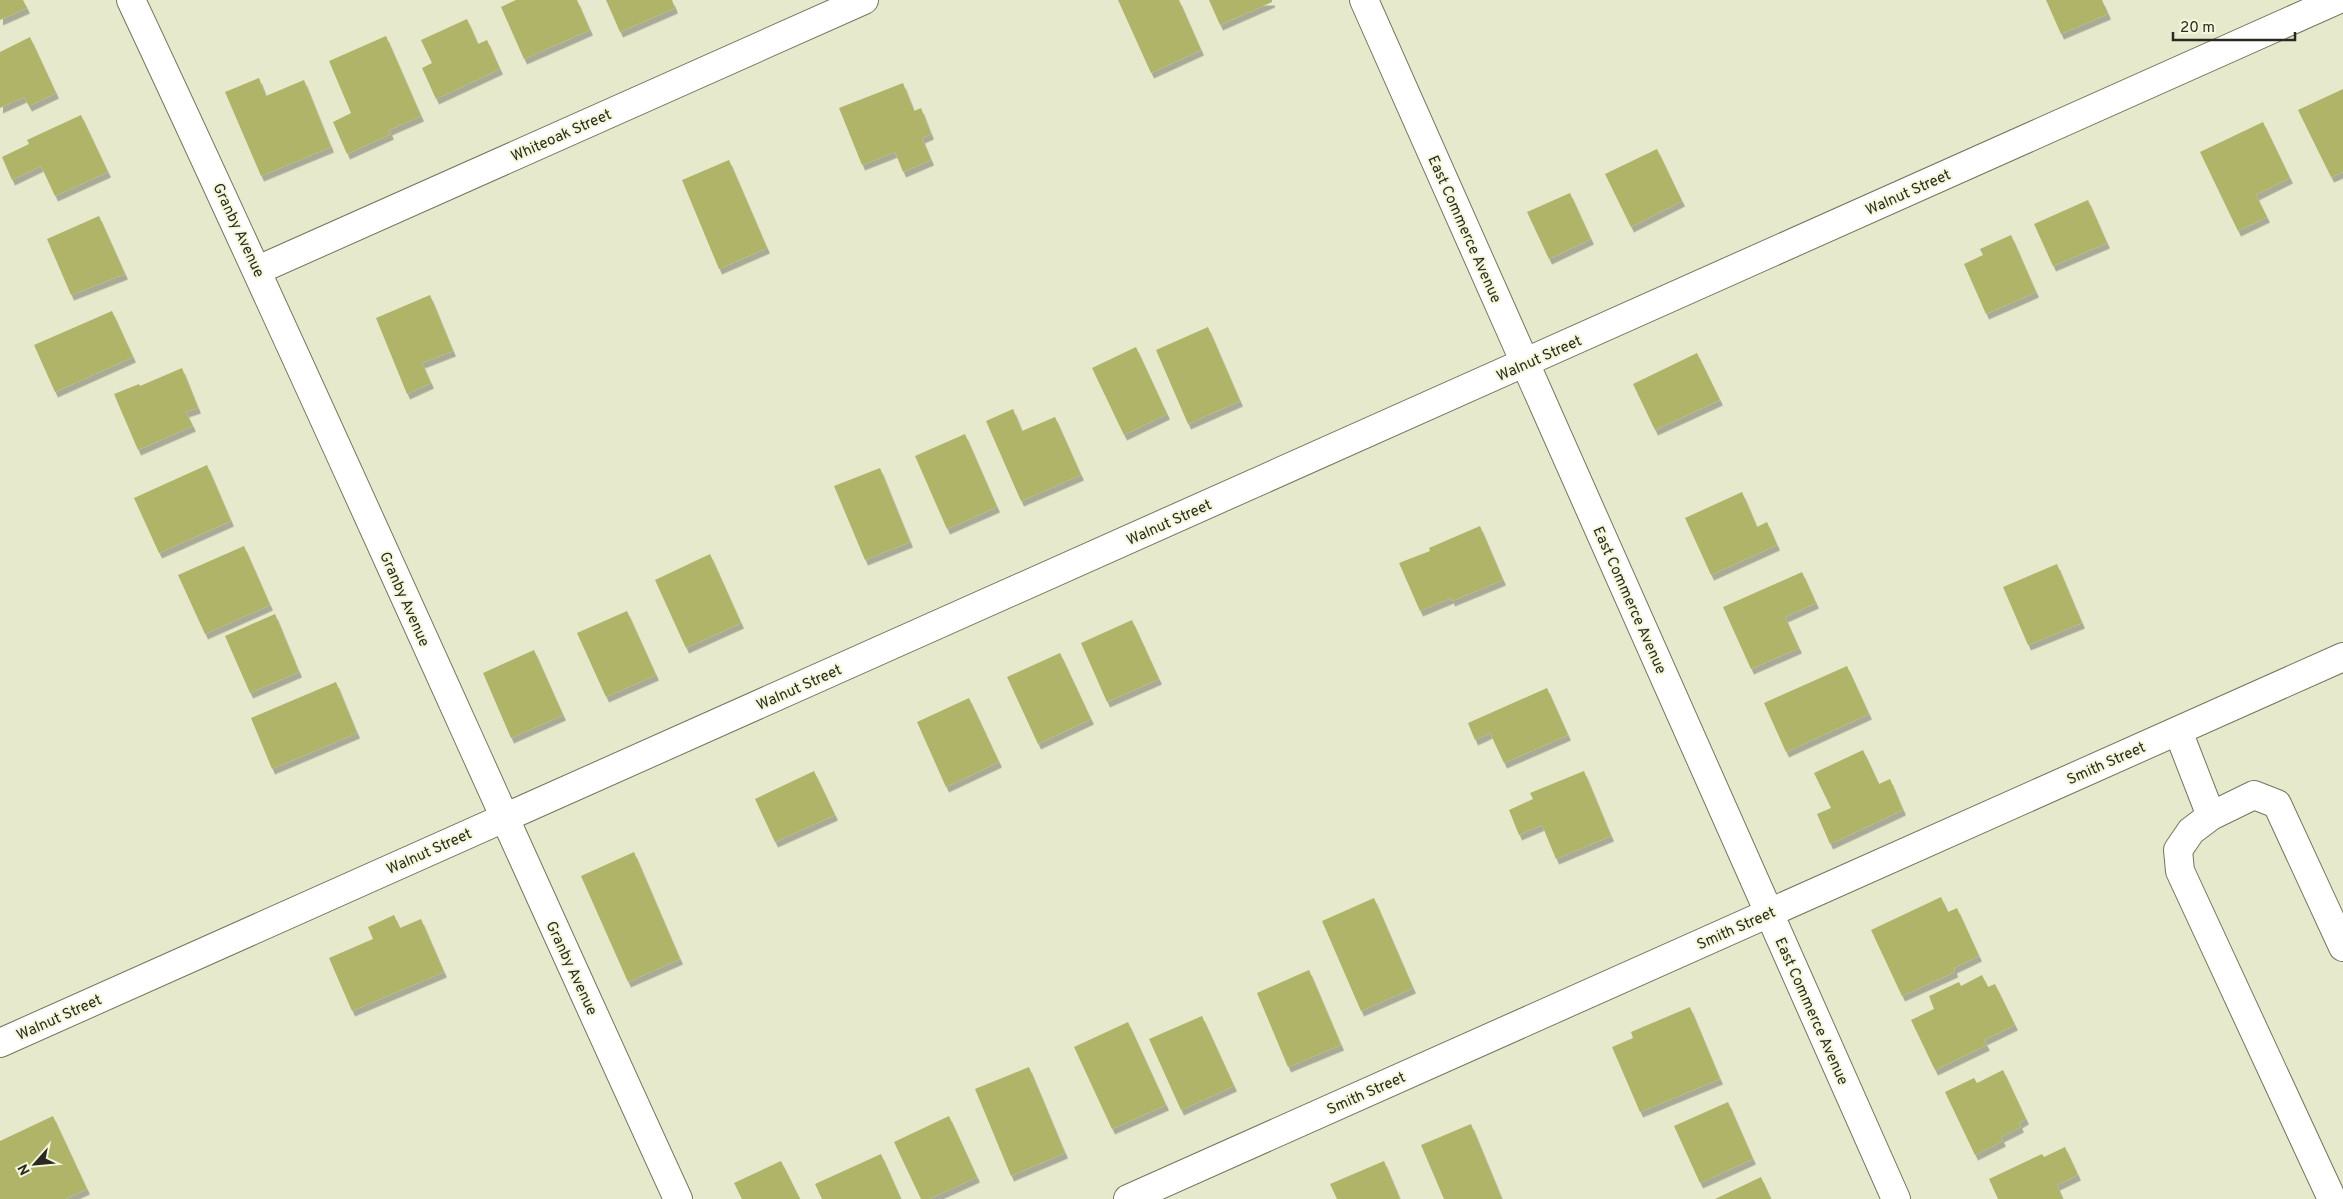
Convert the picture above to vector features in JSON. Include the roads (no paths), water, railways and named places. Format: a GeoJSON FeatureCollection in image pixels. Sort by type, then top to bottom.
{"type":"FeatureCollection","features":[{"type":"Feature","properties":{"kind":"street","name":"Granby Avenue"},"geometry":{"type":"LineString","coordinates":[[131,0],[258,270],[504,818],[678,1199]]}},
{"type":"Feature","properties":{"kind":"street","name":"Whiteoak Street"},"geometry":{"type":"LineString","coordinates":[[258,270],[864,0]]}},
{"type":"Feature","properties":{"kind":"street","name":"East Commerce Avenue"},"geometry":{"type":"LineString","coordinates":[[1364,0],[1896,1199]]}},
{"type":"Feature","properties":{"kind":"street","name":"Walnut Street"},"geometry":{"type":"LineString","coordinates":[[0,1043],[2337,0]]}},
{"type":"Feature","properties":{"kind":"street","name":"Smith Street"},"geometry":{"type":"LineString","coordinates":[[1128,1199],[2343,658]]}},
{"type":"Feature","properties":{"kind":"street"},"geometry":{"type":"LineString","coordinates":[[2178,731],[2211,816]]}},
{"type":"Feature","properties":{"kind":"street"},"geometry":{"type":"LineString","coordinates":[[2332,1199],[2180,871],[2178,850],[2191,832],[2211,816],[2254,795],[2277,804],[2343,947]]}}]}
